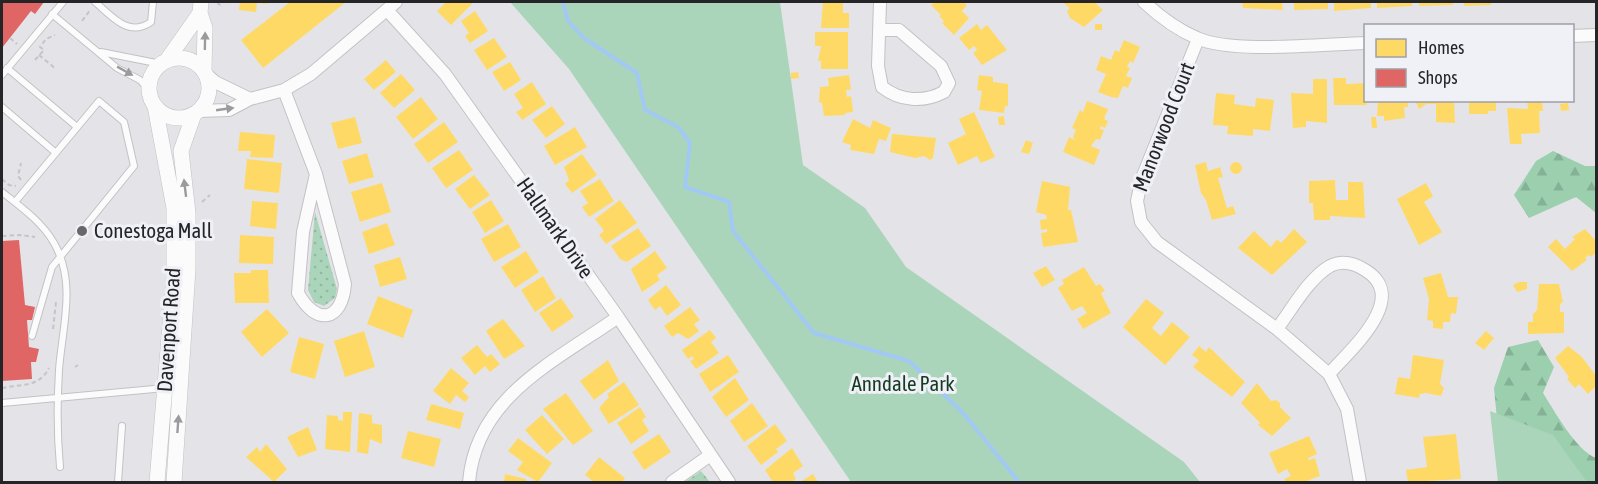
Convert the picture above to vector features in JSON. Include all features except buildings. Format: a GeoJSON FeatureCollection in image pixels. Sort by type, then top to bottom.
{"type":"FeatureCollection","features":[{"type":"Feature","properties":{"kind":"street"},"geometry":{"type":"LineString","coordinates":[[880,2],[878,66],[882,87],[895,97],[906,98],[935,97],[944,92],[949,83],[941,66],[899,30],[880,30]]}},
{"type":"Feature","properties":{"kind":"street"},"geometry":{"type":"LineString","coordinates":[[1144,2],[1157,14],[1198,39],[1248,47],[1364,43]]}},
{"type":"Feature","properties":{"kind":"street"},"geometry":{"type":"LineString","coordinates":[[201,7],[152,76],[149,90],[155,106],[169,116],[177,118],[196,113],[229,110],[250,99],[284,90],[311,74],[388,4]]}},
{"type":"Feature","properties":{"kind":"street","name":"Hallmark Drive"},"geometry":{"type":"LineString","coordinates":[[388,4],[445,74],[618,317],[729,483]]}},
{"type":"Feature","properties":{"kind":"street"},"geometry":{"type":"LineString","coordinates":[[196,113],[209,94],[205,72],[205,28],[201,7]]}},
{"type":"Feature","properties":{"kind":"street"},"geometry":{"type":"LineString","coordinates":[[1574,36],[1596,35]]}},
{"type":"Feature","properties":{"kind":"street","name":"Manorwood Court"},"geometry":{"type":"LineString","coordinates":[[1198,39],[1142,178],[1137,201],[1141,222],[1157,242],[1277,329],[1329,374],[1347,409],[1360,483]]}},
{"type":"Feature","properties":{"kind":"street"},"geometry":{"type":"LineString","coordinates":[[164,62],[183,58],[205,72],[215,82],[250,99]]}},
{"type":"Feature","properties":{"kind":"street"},"geometry":{"type":"LineString","coordinates":[[284,90],[316,174],[345,284],[344,302],[334,312],[323,316],[311,312],[298,293],[303,232],[316,174]]}},
{"type":"Feature","properties":{"kind":"street","name":"Davenport Road"},"geometry":{"type":"LineString","coordinates":[[155,106],[174,208],[174,483]]}},
{"type":"Feature","properties":{"kind":"street","name":"Davenport Road"},"geometry":{"type":"LineString","coordinates":[[157,483],[173,387],[188,224],[181,151],[196,113]]}},
{"type":"Feature","properties":{"kind":"street"},"geometry":{"type":"LineString","coordinates":[[1277,329],[1318,276],[1332,266],[1343,262],[1355,264],[1371,273],[1379,283],[1382,302],[1378,316],[1329,374]]}},
{"type":"Feature","properties":{"kind":"street"},"geometry":{"type":"LineString","coordinates":[[469,483],[471,461],[481,434],[496,409],[523,385],[618,317]]}},
{"type":"Feature","properties":{"kind":"street"},"geometry":{"type":"LineString","coordinates":[[672,483],[709,456]]}},
{"type":"Feature","properties":{"kind":"lane"},"geometry":{"type":"LineString","coordinates":[[2,75],[63,2]]}},
{"type":"Feature","properties":{"kind":"lane"},"geometry":{"type":"LineString","coordinates":[[95,2],[126,27],[141,29],[152,22],[153,2]]}},
{"type":"Feature","properties":{"kind":"lane"},"geometry":{"type":"LineString","coordinates":[[52,14],[117,68],[140,80],[149,90]]}},
{"type":"Feature","properties":{"kind":"lane"},"geometry":{"type":"LineString","coordinates":[[100,52],[164,62]]}},
{"type":"Feature","properties":{"kind":"lane"},"geometry":{"type":"LineString","coordinates":[[7,68],[77,127]]}},
{"type":"Feature","properties":{"kind":"lane"},"geometry":{"type":"LineString","coordinates":[[15,202],[99,101],[124,122],[134,166],[51,267],[32,336]]}},
{"type":"Feature","properties":{"kind":"lane"},"geometry":{"type":"LineString","coordinates":[[2,107],[56,153]]}},
{"type":"Feature","properties":{"kind":"lane"},"geometry":{"type":"LineString","coordinates":[[2,192],[40,224],[60,255],[67,289],[58,398],[57,432],[60,467]]}},
{"type":"Feature","properties":{"kind":"lane"},"geometry":{"type":"LineString","coordinates":[[2,403],[173,387]]}},
{"type":"Feature","properties":{"kind":"lane"},"geometry":{"type":"LineString","coordinates":[[118,483],[122,426]]}},
{"type":"Feature","properties":{"kind":"path"},"geometry":{"type":"LineString","coordinates":[[82,21],[95,2]]}},
{"type":"Feature","properties":{"kind":"path"},"geometry":{"type":"LineString","coordinates":[[217,2],[221,6]]}},
{"type":"Feature","properties":{"kind":"path"},"geometry":{"type":"LineString","coordinates":[[35,60],[44,50],[40,47],[46,39],[56,35]]}},
{"type":"Feature","properties":{"kind":"path"},"geometry":{"type":"LineString","coordinates":[[39,55],[56,69]]}},
{"type":"Feature","properties":{"kind":"path"},"geometry":{"type":"LineString","coordinates":[[2,178],[9,185],[18,185],[21,181],[18,176],[21,163]]}},
{"type":"Feature","properties":{"kind":"path"},"geometry":{"type":"LineString","coordinates":[[2,236],[35,237]]}},
{"type":"Feature","properties":{"kind":"path"},"geometry":{"type":"LineString","coordinates":[[53,331],[56,296]]}},
{"type":"Feature","properties":{"kind":"path"},"geometry":{"type":"LineString","coordinates":[[2,388],[38,381],[50,365]]}},
{"type":"Feature","properties":{"kind":"green space","name":"Anndale Park"},"geometry":{"type":"Polygon","coordinates":[[[510,2],[780,2],[803,165],[865,208],[906,267],[1184,462],[1200,482],[851,482],[569,69],[510,2]]]}},
{"type":"Feature","properties":{"kind":"green space"},"geometry":{"type":"Polygon","coordinates":[[[1553,151],[1585,166],[1596,166],[1596,213],[1576,197],[1529,218],[1514,195],[1536,161],[1553,151]]]}},
{"type":"Feature","properties":{"kind":"green space"},"geometry":{"type":"Polygon","coordinates":[[[315,212],[337,289],[335,298],[324,306],[314,302],[308,290],[315,212]]]}},
{"type":"Feature","properties":{"kind":"green space"},"geometry":{"type":"Polygon","coordinates":[[[1538,340],[1554,367],[1543,393],[1574,439],[1588,454],[1596,458],[1596,482],[1503,482],[1494,388],[1508,347],[1538,340]]]}},
{"type":"Feature","properties":{"kind":"green space"},"geometry":{"type":"Polygon","coordinates":[[[1490,411],[1553,435],[1587,482],[1498,482],[1490,411]]]}},
{"type":"Feature","properties":{"kind":"green space"},"geometry":{"type":"Polygon","coordinates":[[[701,471],[710,482],[685,482],[701,471]]]}},
{"type":"Feature","properties":{"kind":"waterway"},"geometry":{"type":"LineString","coordinates":[[563,2],[568,21],[584,38],[637,73],[645,110],[678,127],[690,143],[685,187],[729,202],[733,231],[814,333],[909,361],[963,413],[1019,482]]}},
{"type":"Feature","properties":{"kind":"place","name":"Conestoga Mall"},"geometry":{"type":"Point","coordinates":[82,231]}}]}
